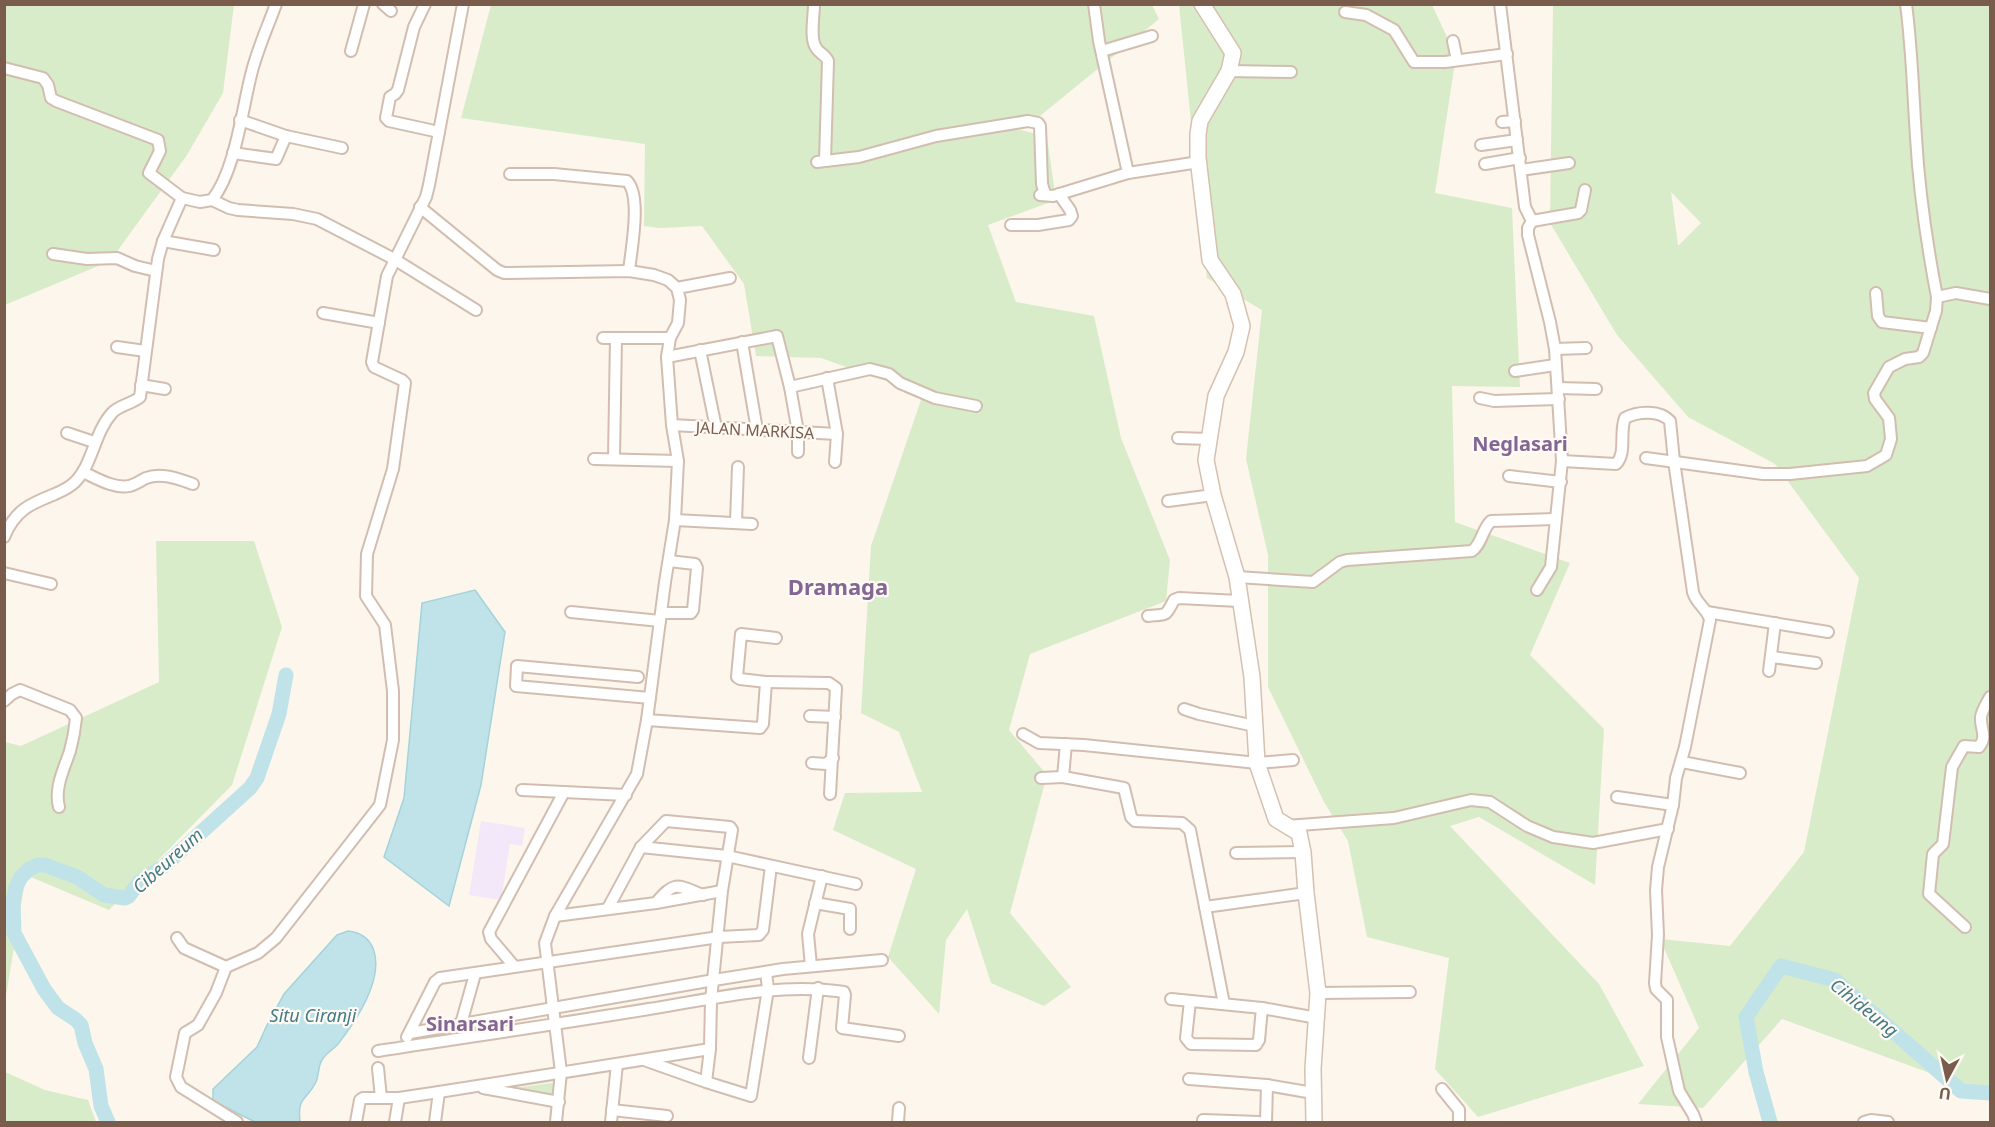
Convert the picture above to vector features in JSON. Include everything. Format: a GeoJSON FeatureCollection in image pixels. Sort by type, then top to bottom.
{"type":"FeatureCollection","features":[{"type":"Feature","properties":{"kind":"street"},"geometry":{"type":"LineString","coordinates":[[212,200],[219,191],[233,153],[253,67],[276,4]]}},
{"type":"Feature","properties":{"kind":"street"},"geometry":{"type":"LineString","coordinates":[[351,51],[364,4]]}},
{"type":"Feature","properties":{"kind":"street"},"geometry":{"type":"LineString","coordinates":[[425,4],[414,27],[398,90],[390,97],[386,118],[389,121],[439,132]]}},
{"type":"Feature","properties":{"kind":"street"},"geometry":{"type":"LineString","coordinates":[[237,1122],[182,1087],[176,1077],[185,1033],[200,1023],[216,993],[226,967],[258,953],[276,938],[382,800],[393,740],[393,691],[385,625],[366,596],[367,554],[393,469],[405,383],[372,365],[383,291],[394,259],[429,185],[463,4]]}},
{"type":"Feature","properties":{"kind":"street"},"geometry":{"type":"LineString","coordinates":[[814,4],[814,43],[828,59],[821,161],[865,156],[936,136],[1028,120],[1040,126],[1042,195],[1050,197],[1128,173],[1199,162]]}},
{"type":"Feature","properties":{"kind":"street"},"geometry":{"type":"LineString","coordinates":[[1094,4],[1128,173]]}},
{"type":"Feature","properties":{"kind":"street"},"geometry":{"type":"LineString","coordinates":[[1202,4],[1232,50],[1233,56],[1229,71],[1200,121],[1199,162],[1210,260],[1233,294],[1242,326],[1236,352],[1216,396],[1206,460],[1213,495],[1237,577],[1252,677],[1257,763],[1276,819],[1299,833],[1303,852],[1318,993],[1313,1056],[1314,1122]]}},
{"type":"Feature","properties":{"kind":"street"},"geometry":{"type":"LineString","coordinates":[[1500,4],[1526,207],[1532,221]]}},
{"type":"Feature","properties":{"kind":"street"},"geometry":{"type":"LineString","coordinates":[[1646,458],[1763,474],[1790,474],[1867,466],[1886,455],[1891,430],[1889,418],[1875,399],[1874,393],[1889,367],[1905,359],[1919,357],[1923,353],[1936,311],[1937,297],[1919,168],[1914,72],[1906,4]]}},
{"type":"Feature","properties":{"kind":"street"},"geometry":{"type":"LineString","coordinates":[[1345,12],[1366,15],[1394,30],[1414,62],[1431,63],[1508,54]]}},
{"type":"Feature","properties":{"kind":"street"},"geometry":{"type":"LineString","coordinates":[[1102,51],[1152,36]]}},
{"type":"Feature","properties":{"kind":"street"},"geometry":{"type":"LineString","coordinates":[[1453,41],[1457,60]]}},
{"type":"Feature","properties":{"kind":"street"},"geometry":{"type":"LineString","coordinates":[[4,68],[43,78],[48,85],[51,98],[56,101],[158,140],[160,151],[149,173],[182,198],[200,202],[212,200],[238,210],[293,214],[317,219],[394,259],[476,310]]}},
{"type":"Feature","properties":{"kind":"street"},"geometry":{"type":"LineString","coordinates":[[1229,71],[1291,72]]}},
{"type":"Feature","properties":{"kind":"street"},"geometry":{"type":"LineString","coordinates":[[240,120],[286,136],[342,148]]}},
{"type":"Feature","properties":{"kind":"street"},"geometry":{"type":"LineString","coordinates":[[1502,122],[1515,122]]}},
{"type":"Feature","properties":{"kind":"street"},"geometry":{"type":"LineString","coordinates":[[233,153],[276,159],[286,136]]}},
{"type":"Feature","properties":{"kind":"street"},"geometry":{"type":"LineString","coordinates":[[1481,145],[1517,140]]}},
{"type":"Feature","properties":{"kind":"street"},"geometry":{"type":"LineString","coordinates":[[1485,164],[1520,158]]}},
{"type":"Feature","properties":{"kind":"street"},"geometry":{"type":"LineString","coordinates":[[1521,170],[1569,163]]}},
{"type":"Feature","properties":{"kind":"street"},"geometry":{"type":"LineString","coordinates":[[510,174],[554,174],[627,181],[632,188],[634,209],[630,271]]}},
{"type":"Feature","properties":{"kind":"street"},"geometry":{"type":"LineString","coordinates":[[1537,590],[1551,567],[1562,461],[1555,349],[1527,228],[1532,221],[1578,213],[1582,207],[1585,190]]}},
{"type":"Feature","properties":{"kind":"street"},"geometry":{"type":"LineString","coordinates":[[1011,225],[1038,225],[1069,220],[1072,216],[1070,210],[1059,194]]}},
{"type":"Feature","properties":{"kind":"street"},"geometry":{"type":"LineString","coordinates":[[4,537],[9,527],[25,508],[68,488],[83,472],[94,442],[112,412],[140,397],[156,271],[163,241],[182,198]]}},
{"type":"Feature","properties":{"kind":"street"},"geometry":{"type":"LineString","coordinates":[[420,207],[504,273],[630,271],[661,277],[677,288],[680,300],[680,314],[670,338],[667,357],[672,425],[678,461],[675,520],[647,720],[637,774],[555,916],[544,943],[561,1072],[556,1122]]}},
{"type":"Feature","properties":{"kind":"street"},"geometry":{"type":"LineString","coordinates":[[163,241],[214,250]]}},
{"type":"Feature","properties":{"kind":"street"},"geometry":{"type":"LineString","coordinates":[[53,254],[87,259],[117,258],[135,266],[156,271]]}},
{"type":"Feature","properties":{"kind":"street"},"geometry":{"type":"LineString","coordinates":[[677,288],[730,278]]}},
{"type":"Feature","properties":{"kind":"street"},"geometry":{"type":"LineString","coordinates":[[1876,293],[1879,325],[1931,328]]}},
{"type":"Feature","properties":{"kind":"street"},"geometry":{"type":"LineString","coordinates":[[1937,297],[1956,293],[1990,299]]}},
{"type":"Feature","properties":{"kind":"street"},"geometry":{"type":"LineString","coordinates":[[323,313],[379,323]]}},
{"type":"Feature","properties":{"kind":"street"},"geometry":{"type":"LineString","coordinates":[[667,357],[775,336],[778,338],[798,432],[798,452]]}},
{"type":"Feature","properties":{"kind":"street"},"geometry":{"type":"LineString","coordinates":[[603,338],[670,338]]}},
{"type":"Feature","properties":{"kind":"street"},"geometry":{"type":"LineString","coordinates":[[614,458],[616,338]]}},
{"type":"Feature","properties":{"kind":"street"},"geometry":{"type":"LineString","coordinates":[[742,342],[757,430]]}},
{"type":"Feature","properties":{"kind":"street"},"geometry":{"type":"LineString","coordinates":[[117,346],[146,351]]}},
{"type":"Feature","properties":{"kind":"street"},"geometry":{"type":"LineString","coordinates":[[1555,349],[1586,348]]}},
{"type":"Feature","properties":{"kind":"street"},"geometry":{"type":"LineString","coordinates":[[700,350],[716,428]]}},
{"type":"Feature","properties":{"kind":"street"},"geometry":{"type":"LineString","coordinates":[[1515,371],[1555,365]]}},
{"type":"Feature","properties":{"kind":"street"},"geometry":{"type":"LineString","coordinates":[[790,387],[862,370],[876,370],[889,374],[900,383],[935,398],[976,406]]}},
{"type":"Feature","properties":{"kind":"street"},"geometry":{"type":"LineString","coordinates":[[828,378],[837,434],[835,462]]}},
{"type":"Feature","properties":{"kind":"street"},"geometry":{"type":"LineString","coordinates":[[141,386],[165,389]]}},
{"type":"Feature","properties":{"kind":"street"},"geometry":{"type":"LineString","coordinates":[[1480,398],[1517,402],[1596,389]]}},
{"type":"Feature","properties":{"kind":"street"},"geometry":{"type":"LineString","coordinates":[[1562,461],[1616,464],[1621,456],[1624,420],[1631,415],[1646,413],[1666,417],[1670,421],[1693,592],[1710,620],[1657,878],[1658,935],[1655,987],[1667,1000],[1667,1037],[1679,1091],[1696,1122]]}},
{"type":"Feature","properties":{"kind":"street","name":"JALAN MARKISA"},"geometry":{"type":"LineString","coordinates":[[672,425],[837,434]]}},
{"type":"Feature","properties":{"kind":"street"},"geometry":{"type":"LineString","coordinates":[[68,433],[94,442]]}},
{"type":"Feature","properties":{"kind":"street"},"geometry":{"type":"LineString","coordinates":[[1178,438],[1209,439]]}},
{"type":"Feature","properties":{"kind":"street"},"geometry":{"type":"LineString","coordinates":[[594,459],[678,461]]}},
{"type":"Feature","properties":{"kind":"street"},"geometry":{"type":"LineString","coordinates":[[736,522],[738,467]]}},
{"type":"Feature","properties":{"kind":"street"},"geometry":{"type":"LineString","coordinates":[[83,472],[123,486],[157,476],[172,477],[193,484]]}},
{"type":"Feature","properties":{"kind":"street"},"geometry":{"type":"LineString","coordinates":[[1509,476],[1561,482]]}},
{"type":"Feature","properties":{"kind":"street"},"geometry":{"type":"LineString","coordinates":[[1168,501],[1213,495]]}},
{"type":"Feature","properties":{"kind":"street"},"geometry":{"type":"LineString","coordinates":[[1237,577],[1313,582],[1340,562],[1347,560],[1472,551],[1477,548],[1491,521],[1555,519]]}},
{"type":"Feature","properties":{"kind":"street"},"geometry":{"type":"LineString","coordinates":[[675,520],[752,524]]}},
{"type":"Feature","properties":{"kind":"street"},"geometry":{"type":"LineString","coordinates":[[571,612],[660,617],[691,613],[697,568],[695,564],[669,561]]}},
{"type":"Feature","properties":{"kind":"street"},"geometry":{"type":"LineString","coordinates":[[4,573],[51,584]]}},
{"type":"Feature","properties":{"kind":"street"},"geometry":{"type":"LineString","coordinates":[[1148,616],[1165,615],[1169,612],[1174,600],[1179,598],[1239,601]]}},
{"type":"Feature","properties":{"kind":"street"},"geometry":{"type":"LineString","coordinates":[[1707,612],[1828,632]]}},
{"type":"Feature","properties":{"kind":"street"},"geometry":{"type":"LineString","coordinates":[[1769,672],[1775,623]]}},
{"type":"Feature","properties":{"kind":"street"},"geometry":{"type":"LineString","coordinates":[[776,638],[741,634],[737,677],[766,682],[832,684],[836,691],[830,794]]}},
{"type":"Feature","properties":{"kind":"street"},"geometry":{"type":"LineString","coordinates":[[1772,657],[1816,663]]}},
{"type":"Feature","properties":{"kind":"street"},"geometry":{"type":"LineString","coordinates":[[638,677],[518,666],[516,686],[650,698]]}},
{"type":"Feature","properties":{"kind":"street"},"geometry":{"type":"LineString","coordinates":[[647,720],[760,728],[763,724],[766,682]]}},
{"type":"Feature","properties":{"kind":"street"},"geometry":{"type":"LineString","coordinates":[[4,701],[20,690],[70,710],[76,718],[69,752],[62,769],[57,801],[59,807]]}},
{"type":"Feature","properties":{"kind":"street"},"geometry":{"type":"LineString","coordinates":[[1965,927],[1929,894],[1930,875],[1933,854],[1943,844],[1952,767],[1964,746],[1979,747],[1983,742],[1981,716],[1990,698]]}},
{"type":"Feature","properties":{"kind":"street"},"geometry":{"type":"LineString","coordinates":[[1184,709],[1255,726]]}},
{"type":"Feature","properties":{"kind":"street"},"geometry":{"type":"LineString","coordinates":[[810,716],[835,717]]}},
{"type":"Feature","properties":{"kind":"street"},"geometry":{"type":"LineString","coordinates":[[1023,734],[1039,743],[1257,763],[1293,760]]}},
{"type":"Feature","properties":{"kind":"street"},"geometry":{"type":"LineString","coordinates":[[1063,777],[1066,744]]}},
{"type":"Feature","properties":{"kind":"street"},"geometry":{"type":"LineString","coordinates":[[812,763],[826,764],[832,758]]}},
{"type":"Feature","properties":{"kind":"street"},"geometry":{"type":"LineString","coordinates":[[1682,762],[1740,773]]}},
{"type":"Feature","properties":{"kind":"street"},"geometry":{"type":"LineString","coordinates":[[1041,778],[1063,777],[1124,788],[1131,816],[1135,821],[1185,824],[1192,835],[1224,1004]]}},
{"type":"Feature","properties":{"kind":"street"},"geometry":{"type":"LineString","coordinates":[[522,790],[626,795]]}},
{"type":"Feature","properties":{"kind":"street"},"geometry":{"type":"LineString","coordinates":[[514,966],[491,939],[489,932],[564,792]]}},
{"type":"Feature","properties":{"kind":"street"},"geometry":{"type":"LineString","coordinates":[[1617,797],[1673,805]]}},
{"type":"Feature","properties":{"kind":"street"},"geometry":{"type":"LineString","coordinates":[[1286,826],[1394,818],[1471,800],[1490,802],[1527,826],[1553,837],[1593,843],[1668,829]]}},
{"type":"Feature","properties":{"kind":"street"},"geometry":{"type":"LineString","coordinates":[[608,908],[641,848],[664,823],[671,820],[730,827],[732,830],[722,891],[711,1000],[710,1049],[705,1082]]}},
{"type":"Feature","properties":{"kind":"street"},"geometry":{"type":"LineString","coordinates":[[641,848],[727,856],[856,884]]}},
{"type":"Feature","properties":{"kind":"street"},"geometry":{"type":"LineString","coordinates":[[1236,853],[1303,852]]}},
{"type":"Feature","properties":{"kind":"street"},"geometry":{"type":"LineString","coordinates":[[401,1047],[438,979],[514,966],[762,933],[771,866]]}},
{"type":"Feature","properties":{"kind":"street"},"geometry":{"type":"LineString","coordinates":[[811,966],[808,934],[822,876]]}},
{"type":"Feature","properties":{"kind":"street"},"geometry":{"type":"LineString","coordinates":[[555,916],[656,903],[722,891]]}},
{"type":"Feature","properties":{"kind":"street"},"geometry":{"type":"LineString","coordinates":[[1205,907],[1306,893]]}},
{"type":"Feature","properties":{"kind":"street"},"geometry":{"type":"LineString","coordinates":[[815,903],[850,909],[850,929]]}},
{"type":"Feature","properties":{"kind":"street"},"geometry":{"type":"LineString","coordinates":[[177,938],[184,948],[226,967]]}},
{"type":"Feature","properties":{"kind":"street"},"geometry":{"type":"LineString","coordinates":[[410,1033],[714,980],[811,966],[882,960]]}},
{"type":"Feature","properties":{"kind":"street"},"geometry":{"type":"LineString","coordinates":[[642,1060],[747,1096],[752,1095],[768,989],[766,972]]}},
{"type":"Feature","properties":{"kind":"street"},"geometry":{"type":"LineString","coordinates":[[461,1024],[475,974]]}},
{"type":"Feature","properties":{"kind":"street"},"geometry":{"type":"LineString","coordinates":[[809,1058],[818,988]]}},
{"type":"Feature","properties":{"kind":"street"},"geometry":{"type":"LineString","coordinates":[[378,1051],[711,1000],[768,989],[818,988],[845,992],[841,1026],[844,1029],[899,1036]]}},
{"type":"Feature","properties":{"kind":"street"},"geometry":{"type":"LineString","coordinates":[[1318,993],[1410,992]]}},
{"type":"Feature","properties":{"kind":"street"},"geometry":{"type":"LineString","coordinates":[[1171,999],[1263,1008],[1317,1018]]}},
{"type":"Feature","properties":{"kind":"street"},"geometry":{"type":"LineString","coordinates":[[1190,1001],[1186,1038],[1191,1044],[1257,1045],[1263,1008]]}},
{"type":"Feature","properties":{"kind":"street"},"geometry":{"type":"LineString","coordinates":[[356,1122],[361,1098],[399,1098],[710,1049]]}},
{"type":"Feature","properties":{"kind":"street"},"geometry":{"type":"LineString","coordinates":[[611,1122],[617,1064]]}},
{"type":"Feature","properties":{"kind":"street"},"geometry":{"type":"LineString","coordinates":[[378,1068],[381,1098]]}},
{"type":"Feature","properties":{"kind":"street"},"geometry":{"type":"LineString","coordinates":[[1189,1079],[1267,1085],[1313,1093]]}},
{"type":"Feature","properties":{"kind":"street"},"geometry":{"type":"LineString","coordinates":[[1266,1122],[1267,1085]]}},
{"type":"Feature","properties":{"kind":"street"},"geometry":{"type":"LineString","coordinates":[[475,1087],[559,1102]]}},
{"type":"Feature","properties":{"kind":"street"},"geometry":{"type":"LineString","coordinates":[[1442,1089],[1459,1110],[1459,1122]]}},
{"type":"Feature","properties":{"kind":"street"},"geometry":{"type":"LineString","coordinates":[[435,1122],[439,1092]]}},
{"type":"Feature","properties":{"kind":"street"},"geometry":{"type":"LineString","coordinates":[[395,1122],[399,1098]]}},
{"type":"Feature","properties":{"kind":"street"},"geometry":{"type":"LineString","coordinates":[[898,1122],[900,1108]]}},
{"type":"Feature","properties":{"kind":"street"},"geometry":{"type":"LineString","coordinates":[[612,1110],[667,1116]]}},
{"type":"Feature","properties":{"kind":"street"},"geometry":{"type":"LineString","coordinates":[[1203,1120],[1259,1122]]}},
{"type":"Feature","properties":{"kind":"street"},"geometry":{"type":"LineString","coordinates":[[1864,1122],[1871,1120],[1888,1122]]}},
{"type":"Feature","properties":{"kind":"shaded area"},"geometry":{"type":"Polygon","coordinates":[[[481,821],[525,828],[522,846],[510,844],[501,900],[469,895],[481,821]]]}},
{"type":"Feature","properties":{"kind":"green space"},"geometry":{"type":"Polygon","coordinates":[[[5,5],[234,5],[223,93],[187,155],[110,261],[5,305],[5,5]]]}},
{"type":"Feature","properties":{"kind":"green space"},"geometry":{"type":"Polygon","coordinates":[[[491,5],[1152,5],[1159,19],[1035,120],[1014,128],[1047,137],[1056,200],[988,225],[1016,302],[1094,316],[1121,438],[1170,560],[1166,601],[1030,654],[1009,730],[1047,775],[1010,913],[1071,987],[1044,1006],[991,983],[967,909],[946,940],[939,1014],[888,957],[916,869],[833,830],[845,793],[922,792],[899,732],[861,713],[871,546],[923,394],[821,358],[756,356],[744,284],[702,226],[659,228],[644,226],[645,144],[461,118],[491,5]]]}},
{"type":"Feature","properties":{"kind":"green space"},"geometry":{"type":"Polygon","coordinates":[[[1179,5],[1432,5],[1456,56],[1435,193],[1512,208],[1520,387],[1452,386],[1455,522],[1570,563],[1530,655],[1604,729],[1595,885],[1479,817],[1450,826],[1599,984],[1644,1066],[1478,1117],[1435,1069],[1449,958],[1367,937],[1348,841],[1324,802],[1268,687],[1268,555],[1246,459],[1262,310],[1207,278],[1179,5]]]}},
{"type":"Feature","properties":{"kind":"green space"},"geometry":{"type":"Polygon","coordinates":[[[1553,5],[1990,5],[1990,1095],[1782,1019],[1703,1108],[1638,1104],[1699,1028],[1660,939],[1730,946],[1804,852],[1859,578],[1775,464],[1688,417],[1617,335],[1550,223],[1553,5]],[[1671,192],[1678,245],[1701,223],[1671,192]]]}},
{"type":"Feature","properties":{"kind":"green space"},"geometry":{"type":"Polygon","coordinates":[[[156,541],[254,541],[282,627],[232,785],[109,910],[26,875],[5,1002],[5,742],[21,746],[159,682],[156,541]]]}},
{"type":"Feature","properties":{"kind":"green space"},"geometry":{"type":"Polygon","coordinates":[[[5,1072],[45,1090],[88,1100],[96,1122],[5,1122],[5,1072]]]}},
{"type":"Feature","properties":{"kind":"green space"},"geometry":{"type":"Polygon","coordinates":[[[559,1082],[557,1100],[507,1089],[559,1082]]]}},
{"type":"Feature","properties":{"kind":"water"},"geometry":{"type":"Polygon","coordinates":[[[475,590],[505,632],[481,785],[449,906],[384,857],[404,798],[422,603],[475,590]]]}},
{"type":"Feature","properties":{"kind":"water","name":"Situ Ciranji"},"geometry":{"type":"Polygon","coordinates":[[[348,931],[363,936],[373,948],[376,960],[372,985],[353,1024],[321,1062],[313,1088],[301,1102],[300,1122],[255,1122],[213,1101],[213,1089],[257,1047],[284,994],[337,935],[348,931]]]}},
{"type":"Feature","properties":{"kind":"waterway","name":"Cibeureum"},"geometry":{"type":"LineString","coordinates":[[108,1122],[101,1106],[96,1069],[85,1043],[81,1025],[58,1008],[44,989],[14,933],[13,903],[16,887],[21,877],[29,869],[45,865],[77,877],[104,895],[125,898],[129,896],[139,882],[164,866],[250,788],[257,778],[279,714],[286,675]]}},
{"type":"Feature","properties":{"kind":"waterway","name":"Cihideung"},"geometry":{"type":"LineString","coordinates":[[1770,1122],[1756,1072],[1746,1017],[1781,966],[1835,980],[1961,1091],[1990,1093]]}},
{"type":"Feature","properties":{"kind":"district","name":"Neglasari"},"geometry":{"type":"Point","coordinates":[1520,444]}},
{"type":"Feature","properties":{"kind":"district","name":"Dramaga"},"geometry":{"type":"Point","coordinates":[838,587]}},
{"type":"Feature","properties":{"kind":"district","name":"Sinarsari"},"geometry":{"type":"Point","coordinates":[470,1024]}}]}
